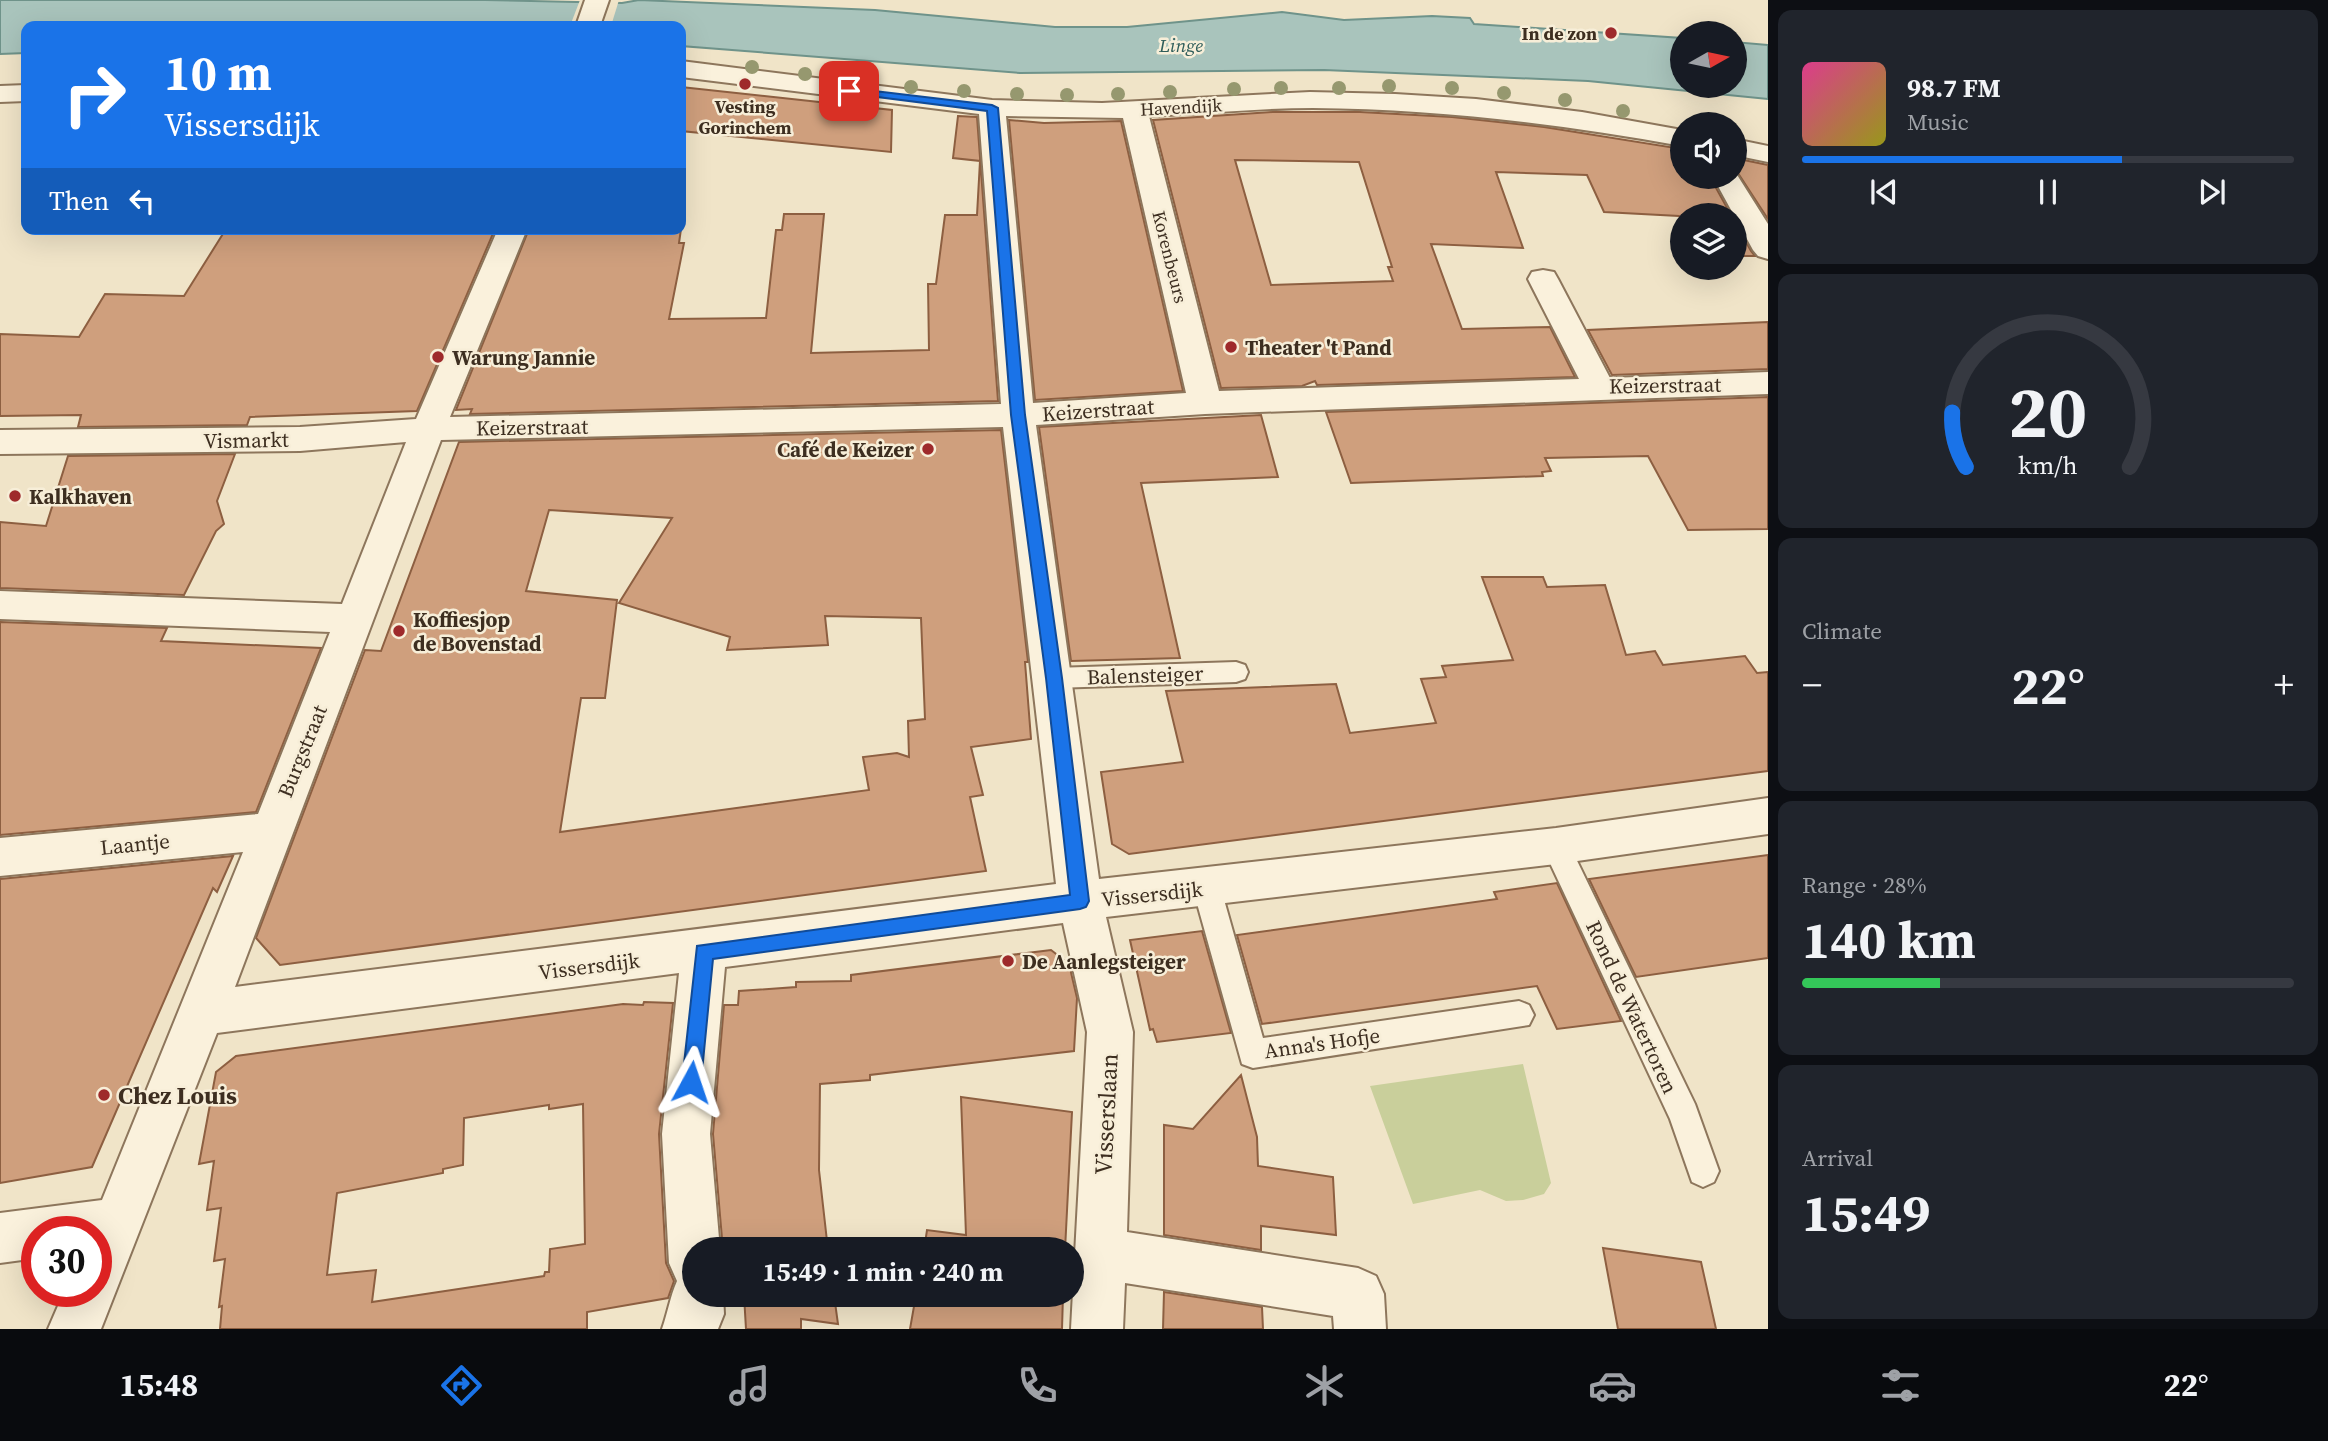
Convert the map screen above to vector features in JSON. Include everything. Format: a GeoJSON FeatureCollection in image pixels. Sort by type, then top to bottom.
{"type":"FeatureCollection","features":[{"type":"Feature","properties":{"kind":"street"},"geometry":{"type":"LineString","coordinates":[[590,21],[597,0]]}},
{"type":"Feature","properties":{"kind":"street","name":"Havendijk"},"geometry":{"type":"LineString","coordinates":[[686,70],[992,108],[1134,110],[1310,100],[1395,102],[1476,107],[1582,120],[1670,136]]}},
{"type":"Feature","properties":{"kind":"street"},"geometry":{"type":"LineString","coordinates":[[0,94],[21,93]]}},
{"type":"Feature","properties":{"kind":"street","name":"Balensteiger"},"geometry":{"type":"LineString","coordinates":[[992,108],[1018,415],[1054,678],[1080,901]]}},
{"type":"Feature","properties":{"kind":"street","name":"Korenbeurs"},"geometry":{"type":"LineString","coordinates":[[1134,110],[1205,403]]}},
{"type":"Feature","properties":{"kind":"street"},"geometry":{"type":"LineString","coordinates":[[1747,150],[1768,154]]}},
{"type":"Feature","properties":{"kind":"street"},"geometry":{"type":"LineString","coordinates":[[1734,189],[1768,250]]}},
{"type":"Feature","properties":{"kind":"street","name":"Burgstraat"},"geometry":{"type":"LineString","coordinates":[[112,1239],[428,429],[510,235]]}},
{"type":"Feature","properties":{"kind":"street"},"geometry":{"type":"LineString","coordinates":[[1543,279],[1600,387]]}},
{"type":"Feature","properties":{"kind":"street","name":"Keizerstraat"},"geometry":{"type":"LineString","coordinates":[[428,429],[1018,415],[1205,403],[1768,383]]}},
{"type":"Feature","properties":{"kind":"street","name":"Vismarkt"},"geometry":{"type":"LineString","coordinates":[[0,442],[300,439],[428,429]]}},
{"type":"Feature","properties":{"kind":"street"},"geometry":{"type":"LineString","coordinates":[[15,605],[355,619]]}},
{"type":"Feature","properties":{"kind":"street","name":"Vissersdijk"},"geometry":{"type":"LineString","coordinates":[[202,1013],[704,952],[1080,901],[1207,889],[1556,846],[1768,816]]}},
{"type":"Feature","properties":{"kind":"street","name":"Laantje"},"geometry":{"type":"LineString","coordinates":[[0,857],[270,831]]}},
{"type":"Feature","properties":{"kind":"street","name":"Visserslaan"},"geometry":{"type":"LineString","coordinates":[[1080,901],[1110,1032],[1097,1329]]}},
{"type":"Feature","properties":{"kind":"street"},"geometry":{"type":"LineString","coordinates":[[693,1237],[687,1134],[704,952]]}},
{"type":"Feature","properties":{"kind":"street"},"geometry":{"type":"LineString","coordinates":[[112,1224],[119,1223]]}},
{"type":"Feature","properties":{"kind":"street"},"geometry":{"type":"LineString","coordinates":[[0,1238],[21,1235]]}},
{"type":"Feature","properties":{"kind":"street"},"geometry":{"type":"LineString","coordinates":[[1099,1253],[1358,1294],[1360,1329]]}},
{"type":"Feature","properties":{"kind":"street"},"geometry":{"type":"LineString","coordinates":[[74,1329],[84,1307]]}},
{"type":"Feature","properties":{"kind":"street"},"geometry":{"type":"LineString","coordinates":[[688,1329],[698,1314],[698,1307]]}},
{"type":"Feature","properties":{"kind":"lane","name":"Balensteiger"},"geometry":{"type":"LineString","coordinates":[[1054,678],[1236,672]]}},
{"type":"Feature","properties":{"kind":"lane","name":"Rond de Watertoren"},"geometry":{"type":"LineString","coordinates":[[1556,846],[1684,1115],[1703,1171]]}},
{"type":"Feature","properties":{"kind":"lane","name":"Anna's Hofje"},"geometry":{"type":"LineString","coordinates":[[1207,889],[1253,1054],[1519,1015]]}},
{"type":"Feature","properties":{"kind":"green space"},"geometry":{"type":"Polygon","coordinates":[[[1523,1064],[1551,1183],[1544,1194],[1506,1201],[1480,1190],[1413,1204],[1370,1086],[1523,1064]]]}},
{"type":"Feature","properties":{"kind":"water","name":"Linge"},"geometry":{"type":"Polygon","coordinates":[[[0,0],[485,0],[622,3],[639,0],[875,10],[1055,27],[1127,27],[1282,12],[1344,20],[1432,16],[1470,18],[1474,24],[1670,37],[1670,89],[1588,81],[1324,70],[1020,73],[686,46],[686,21],[21,21],[21,53],[0,54],[0,0]]]}},
{"type":"Feature","properties":{"kind":"water"},"geometry":{"type":"Polygon","coordinates":[[[1747,43],[1768,45],[1768,99],[1747,97],[1747,43]]]}},
{"type":"Feature","properties":{"kind":"pier"},"geometry":{"type":"Polygon","coordinates":[[[580,0],[619,0],[613,21],[572,21],[580,0]]]}},
{"type":"Feature","properties":{"kind":"building"},"geometry":{"type":"Polygon","coordinates":[[[686,88],[892,110],[891,152],[686,132],[686,88]]]}},
{"type":"Feature","properties":{"kind":"building"},"geometry":{"type":"Polygon","coordinates":[[[1272,112],[1360,112],[1452,117],[1544,127],[1670,147],[1670,189],[1717,189],[1724,203],[1670,203],[1670,216],[1604,212],[1587,175],[1496,172],[1523,248],[1431,244],[1462,329],[1550,327],[1575,377],[1317,385],[1315,381],[1302,386],[1221,388],[1153,120],[1272,112]],[[1235,160],[1271,285],[1393,281],[1388,267],[1392,267],[1359,162],[1235,160]]]}},
{"type":"Feature","properties":{"kind":"building"},"geometry":{"type":"Polygon","coordinates":[[[958,116],[977,117],[998,401],[470,414],[472,409],[456,410],[527,235],[680,235],[679,243],[684,243],[669,319],[766,318],[776,230],[782,230],[784,214],[824,214],[811,353],[929,350],[928,284],[936,284],[945,215],[977,215],[980,161],[953,158],[958,116]]]}},
{"type":"Feature","properties":{"kind":"building"},"geometry":{"type":"Polygon","coordinates":[[[1009,120],[1044,123],[1121,121],[1183,391],[1035,400],[1009,120]]]}},
{"type":"Feature","properties":{"kind":"building"},"geometry":{"type":"Polygon","coordinates":[[[1747,161],[1768,165],[1768,219],[1747,187],[1747,161]]]}},
{"type":"Feature","properties":{"kind":"building"},"geometry":{"type":"Polygon","coordinates":[[[222,235],[492,235],[417,411],[250,417],[247,425],[78,427],[81,415],[0,416],[0,334],[79,337],[105,294],[184,296],[222,235]]]}},
{"type":"Feature","properties":{"kind":"building"},"geometry":{"type":"Polygon","coordinates":[[[1747,244],[1751,251],[1755,256],[1747,256],[1747,244]]]}},
{"type":"Feature","properties":{"kind":"building"},"geometry":{"type":"Polygon","coordinates":[[[1768,322],[1768,369],[1612,375],[1588,330],[1768,322]]]}},
{"type":"Feature","properties":{"kind":"building"},"geometry":{"type":"Polygon","coordinates":[[[1768,397],[1768,529],[1688,530],[1648,456],[1545,458],[1551,471],[1542,472],[1543,476],[1351,483],[1326,412],[1768,397]]]}},
{"type":"Feature","properties":{"kind":"building"},"geometry":{"type":"Polygon","coordinates":[[[1261,415],[1278,477],[1141,483],[1180,658],[1071,661],[1039,427],[1261,415]]]}},
{"type":"Feature","properties":{"kind":"building"},"geometry":{"type":"Polygon","coordinates":[[[1001,430],[1028,662],[1025,662],[1031,739],[971,747],[983,795],[970,797],[986,871],[280,965],[256,938],[365,650],[381,651],[459,442],[1001,430]],[[549,510],[526,591],[617,600],[605,698],[581,698],[560,832],[869,790],[863,757],[897,753],[909,757],[908,721],[925,719],[921,618],[825,616],[828,645],[727,650],[730,637],[619,603],[672,518],[549,510]]]}},
{"type":"Feature","properties":{"kind":"building"},"geometry":{"type":"Polygon","coordinates":[[[235,454],[217,501],[224,524],[216,531],[184,595],[0,588],[0,522],[46,526],[68,456],[235,454]]]}},
{"type":"Feature","properties":{"kind":"building"},"geometry":{"type":"Polygon","coordinates":[[[1482,577],[1543,577],[1547,587],[1605,585],[1626,655],[1655,651],[1663,665],[1745,656],[1757,673],[1768,672],[1768,771],[1129,854],[1112,844],[1101,772],[1183,762],[1166,691],[1336,684],[1350,733],[1436,723],[1421,679],[1446,677],[1442,666],[1513,660],[1482,577]]]}},
{"type":"Feature","properties":{"kind":"building"},"geometry":{"type":"Polygon","coordinates":[[[0,622],[167,628],[161,641],[321,648],[256,812],[0,835],[0,622]]]}},
{"type":"Feature","properties":{"kind":"building"},"geometry":{"type":"Polygon","coordinates":[[[1768,855],[1768,958],[1636,977],[1589,879],[1768,855]]]}},
{"type":"Feature","properties":{"kind":"building"},"geometry":{"type":"Polygon","coordinates":[[[233,856],[217,892],[213,888],[92,1167],[0,1183],[0,879],[233,856]]]}},
{"type":"Feature","properties":{"kind":"building"},"geometry":{"type":"Polygon","coordinates":[[[1557,883],[1621,1021],[1557,1029],[1537,986],[1262,1024],[1237,935],[1497,899],[1494,892],[1557,883]]]}},
{"type":"Feature","properties":{"kind":"building"},"geometry":{"type":"Polygon","coordinates":[[[1202,931],[1231,1033],[1157,1042],[1153,1029],[1150,1030],[1130,940],[1202,931]]]}},
{"type":"Feature","properties":{"kind":"building"},"geometry":{"type":"Polygon","coordinates":[[[1051,950],[1069,964],[1077,998],[1074,1051],[870,1075],[870,1080],[820,1084],[819,1170],[827,1237],[722,1237],[713,1134],[724,1005],[738,1005],[739,991],[796,987],[796,982],[851,981],[851,975],[1051,950]]]}},
{"type":"Feature","properties":{"kind":"building"},"geometry":{"type":"Polygon","coordinates":[[[644,1002],[673,1003],[659,1134],[666,1263],[674,1281],[668,1298],[587,1312],[587,1329],[220,1329],[222,1306],[219,1307],[225,1259],[214,1261],[221,1208],[207,1210],[214,1161],[199,1164],[216,1072],[236,1056],[623,1004],[643,1005],[644,1002]],[[583,1104],[549,1109],[549,1105],[464,1118],[463,1165],[443,1169],[443,1173],[337,1193],[327,1275],[376,1270],[372,1302],[544,1276],[545,1272],[549,1272],[550,1249],[585,1244],[583,1104]]]}},
{"type":"Feature","properties":{"kind":"building"},"geometry":{"type":"Polygon","coordinates":[[[1241,1075],[1257,1137],[1258,1166],[1333,1177],[1336,1235],[1261,1226],[1261,1250],[1164,1235],[1164,1125],[1193,1129],[1241,1075]]]}},
{"type":"Feature","properties":{"kind":"building"},"geometry":{"type":"Polygon","coordinates":[[[961,1097],[1072,1112],[1066,1237],[926,1237],[927,1230],[966,1235],[961,1097]]]}},
{"type":"Feature","properties":{"kind":"building"},"geometry":{"type":"Polygon","coordinates":[[[1603,1248],[1701,1262],[1716,1329],[1618,1329],[1603,1248]]]}},
{"type":"Feature","properties":{"kind":"building"},"geometry":{"type":"Polygon","coordinates":[[[1164,1292],[1262,1307],[1263,1329],[1163,1329],[1164,1292]]]}},
{"type":"Feature","properties":{"kind":"building"},"geometry":{"type":"Polygon","coordinates":[[[745,1307],[836,1307],[838,1324],[801,1319],[801,1329],[746,1329],[745,1307]]]}},
{"type":"Feature","properties":{"kind":"building"},"geometry":{"type":"Polygon","coordinates":[[[914,1307],[1063,1307],[1062,1329],[910,1329],[914,1307]]]}},
{"type":"Feature","properties":{"kind":"place","name":"In de zon"},"geometry":{"type":"Point","coordinates":[1611,33]}},
{"type":"Feature","properties":{"kind":"place","name":"Vesting Gorinchem"},"geometry":{"type":"Point","coordinates":[745,84]}},
{"type":"Feature","properties":{"kind":"place","name":"Theater 't Pand"},"geometry":{"type":"Point","coordinates":[1231,347]}},
{"type":"Feature","properties":{"kind":"place","name":"Warung Jannie"},"geometry":{"type":"Point","coordinates":[438,357]}},
{"type":"Feature","properties":{"kind":"place","name":"Café de Keizer"},"geometry":{"type":"Point","coordinates":[928,449]}},
{"type":"Feature","properties":{"kind":"place","name":"Kalkhaven"},"geometry":{"type":"Point","coordinates":[15,496]}},
{"type":"Feature","properties":{"kind":"place","name":"Koffiesjop de Bovenstad"},"geometry":{"type":"Point","coordinates":[399,631]}},
{"type":"Feature","properties":{"kind":"place","name":"De Aanlegsteiger"},"geometry":{"type":"Point","coordinates":[1008,961]}},
{"type":"Feature","properties":{"kind":"place","name":"Chez Louis"},"geometry":{"type":"Point","coordinates":[104,1095]}},
{"type":"Feature","properties":{"kind":"route"},"geometry":{"type":"LineString","coordinates":[[691,1082],[704,952],[1080,901],[1054,678],[1018,415],[992,108],[849,91]]}}]}
